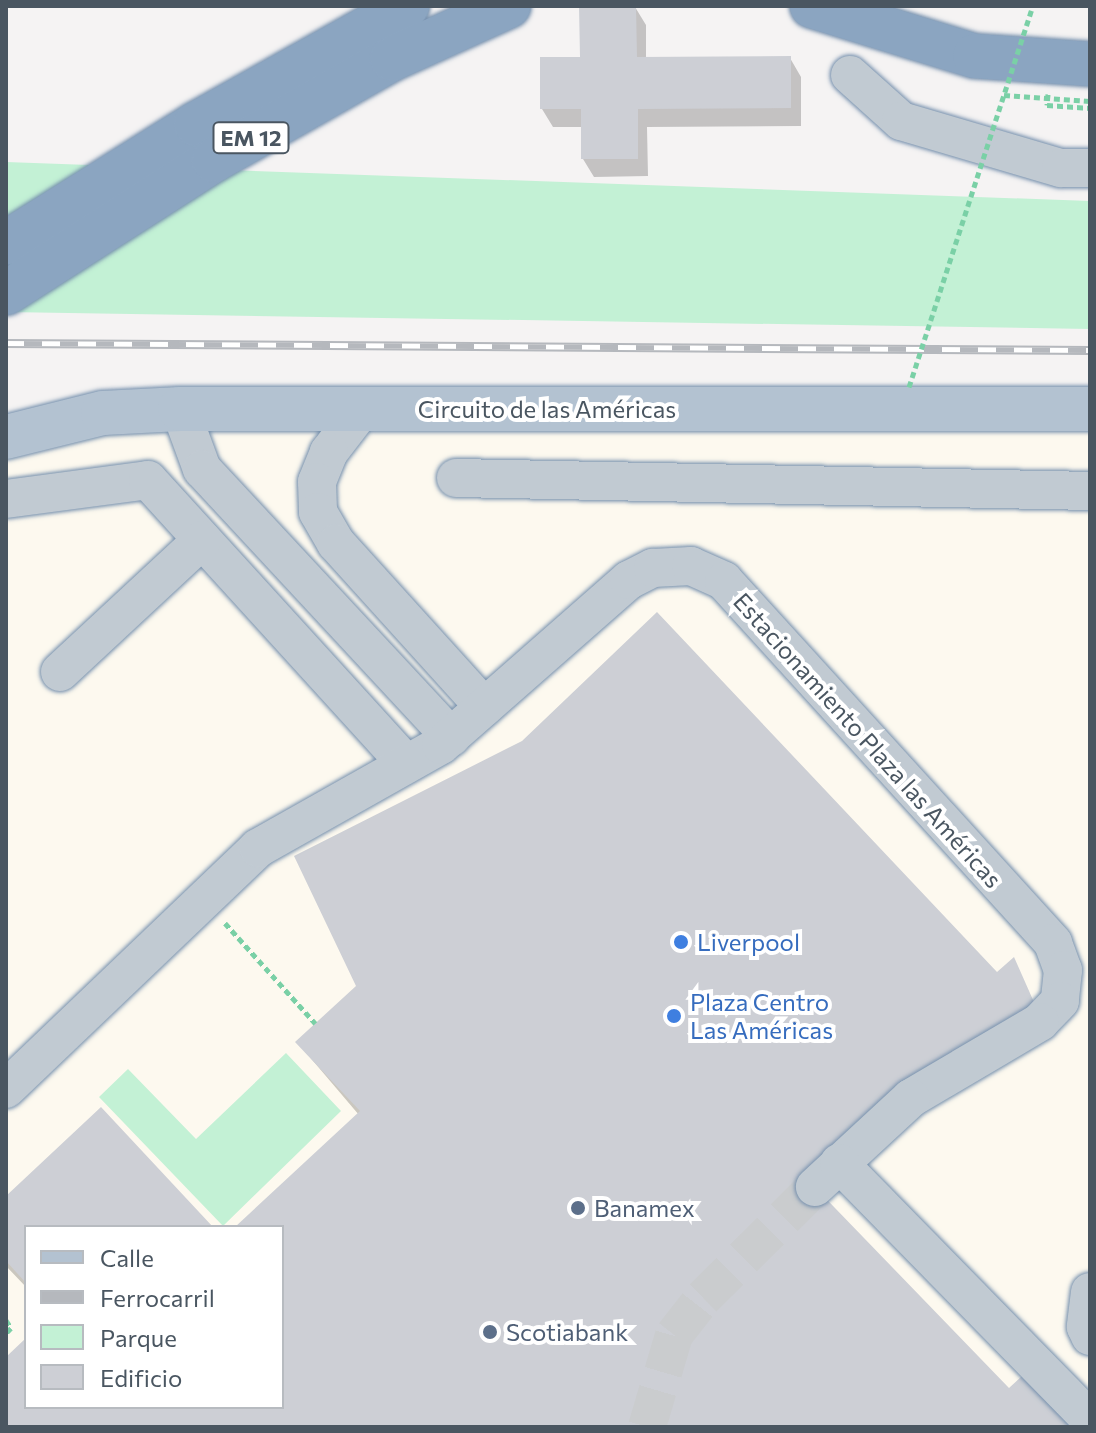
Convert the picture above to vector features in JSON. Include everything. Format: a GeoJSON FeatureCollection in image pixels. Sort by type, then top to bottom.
{"type":"FeatureCollection","features":[{"type":"Feature","properties":{"kind":"highway","name":"EM 12"},"geometry":{"type":"LineString","coordinates":[[6,243],[196,124],[407,6]]}},
{"type":"Feature","properties":{"kind":"highway","name":"EM 12"},"geometry":{"type":"LineString","coordinates":[[6,293],[214,160],[392,59],[509,6]]}},
{"type":"Feature","properties":{"kind":"highway"},"geometry":{"type":"LineString","coordinates":[[812,6],[975,56],[1090,64]]}},
{"type":"Feature","properties":{"kind":"main road","name":"Circuito de las Américas"},"geometry":{"type":"LineString","coordinates":[[6,437],[103,413],[180,409],[1090,409]]}},
{"type":"Feature","properties":{"kind":"lane"},"geometry":{"type":"LineString","coordinates":[[850,75],[901,121],[1061,168],[1090,168]]}},
{"type":"Feature","properties":{"kind":"lane"},"geometry":{"type":"LineString","coordinates":[[363,408],[329,452],[317,482],[318,512],[336,543],[484,707]]}},
{"type":"Feature","properties":{"kind":"lane"},"geometry":{"type":"LineString","coordinates":[[180,409],[202,469],[451,737]]}},
{"type":"Feature","properties":{"kind":"lane"},"geometry":{"type":"LineString","coordinates":[[456,478],[1090,491]]}},
{"type":"Feature","properties":{"kind":"lane"},"geometry":{"type":"LineString","coordinates":[[6,499],[148,480],[406,764]]}},
{"type":"Feature","properties":{"kind":"lane"},"geometry":{"type":"LineString","coordinates":[[60,672],[202,540]]}},
{"type":"Feature","properties":{"kind":"lane","name":"Estacionamiento Plaza las Américas"},"geometry":{"type":"LineString","coordinates":[[6,1089],[258,848],[451,737],[629,580],[653,568],[691,566],[724,581],[1053,943],[1063,970],[1060,1001],[1040,1022],[911,1098],[827,1175],[1088,1412]]}},
{"type":"Feature","properties":{"kind":"path"},"geometry":{"type":"LineString","coordinates":[[909,387],[1033,6]]}},
{"type":"Feature","properties":{"kind":"path"},"geometry":{"type":"LineString","coordinates":[[1049,83],[1047,105],[1090,108]]}},
{"type":"Feature","properties":{"kind":"path"},"geometry":{"type":"LineString","coordinates":[[1004,95],[1090,101]]}},
{"type":"Feature","properties":{"kind":"path"},"geometry":{"type":"LineString","coordinates":[[204,900],[315,1023]]}},
{"type":"Feature","properties":{"kind":"path"},"geometry":{"type":"LineString","coordinates":[[6,1320],[11,1328],[6,1333]]}},
{"type":"Feature","properties":{"kind":"shaded area"},"geometry":{"type":"Polygon","coordinates":[[[230,427],[1090,430],[1090,1427],[6,1427],[6,453],[100,431],[230,427]]]}},
{"type":"Feature","properties":{"kind":"green space"},"geometry":{"type":"Polygon","coordinates":[[[6,162],[1090,201],[1090,329],[6,312],[6,162]]]}},
{"type":"Feature","properties":{"kind":"green space"},"geometry":{"type":"Polygon","coordinates":[[[286,1053],[341,1111],[222,1225],[99,1097],[128,1069],[196,1139],[286,1053]]]}},
{"type":"Feature","properties":{"kind":"building"},"geometry":{"type":"Polygon","coordinates":[[[579,6],[636,6],[637,57],[791,56],[791,108],[638,109],[638,159],[581,159],[581,109],[540,109],[540,57],[580,57],[579,6]]]}},
{"type":"Feature","properties":{"kind":"building","name":"Plaza Centro Las Américas"},"geometry":{"type":"Polygon","coordinates":[[[657,612],[997,972],[1014,957],[1037,1009],[905,1079],[806,1178],[1009,1388],[1022,1376],[1072,1427],[6,1427],[6,1357],[24,1340],[24,1409],[284,1409],[284,1225],[237,1225],[360,1111],[295,1042],[356,986],[294,856],[522,741],[657,612]]]}},
{"type":"Feature","properties":{"kind":"building"},"geometry":{"type":"Polygon","coordinates":[[[101,1107],[211,1225],[24,1225],[24,1281],[6,1261],[6,1196],[101,1107]]]}},
{"type":"Feature","properties":{"kind":"tunnel"},"geometry":{"type":"LineString","coordinates":[[647,1427],[674,1335],[703,1298],[815,1187]]}},
{"type":"Feature","properties":{"kind":"railway"},"geometry":{"type":"LineString","coordinates":[[6,343],[1090,350]]}},
{"type":"Feature","properties":{"kind":"place","name":"Liverpool"},"geometry":{"type":"Point","coordinates":[681,942]}},
{"type":"Feature","properties":{"kind":"place","name":"Plaza Centro Las Américas"},"geometry":{"type":"Point","coordinates":[674,1016]}},
{"type":"Feature","properties":{"kind":"place","name":"Banamex"},"geometry":{"type":"Point","coordinates":[578,1208]}},
{"type":"Feature","properties":{"kind":"place","name":"Scotiabank"},"geometry":{"type":"Point","coordinates":[490,1332]}}]}
